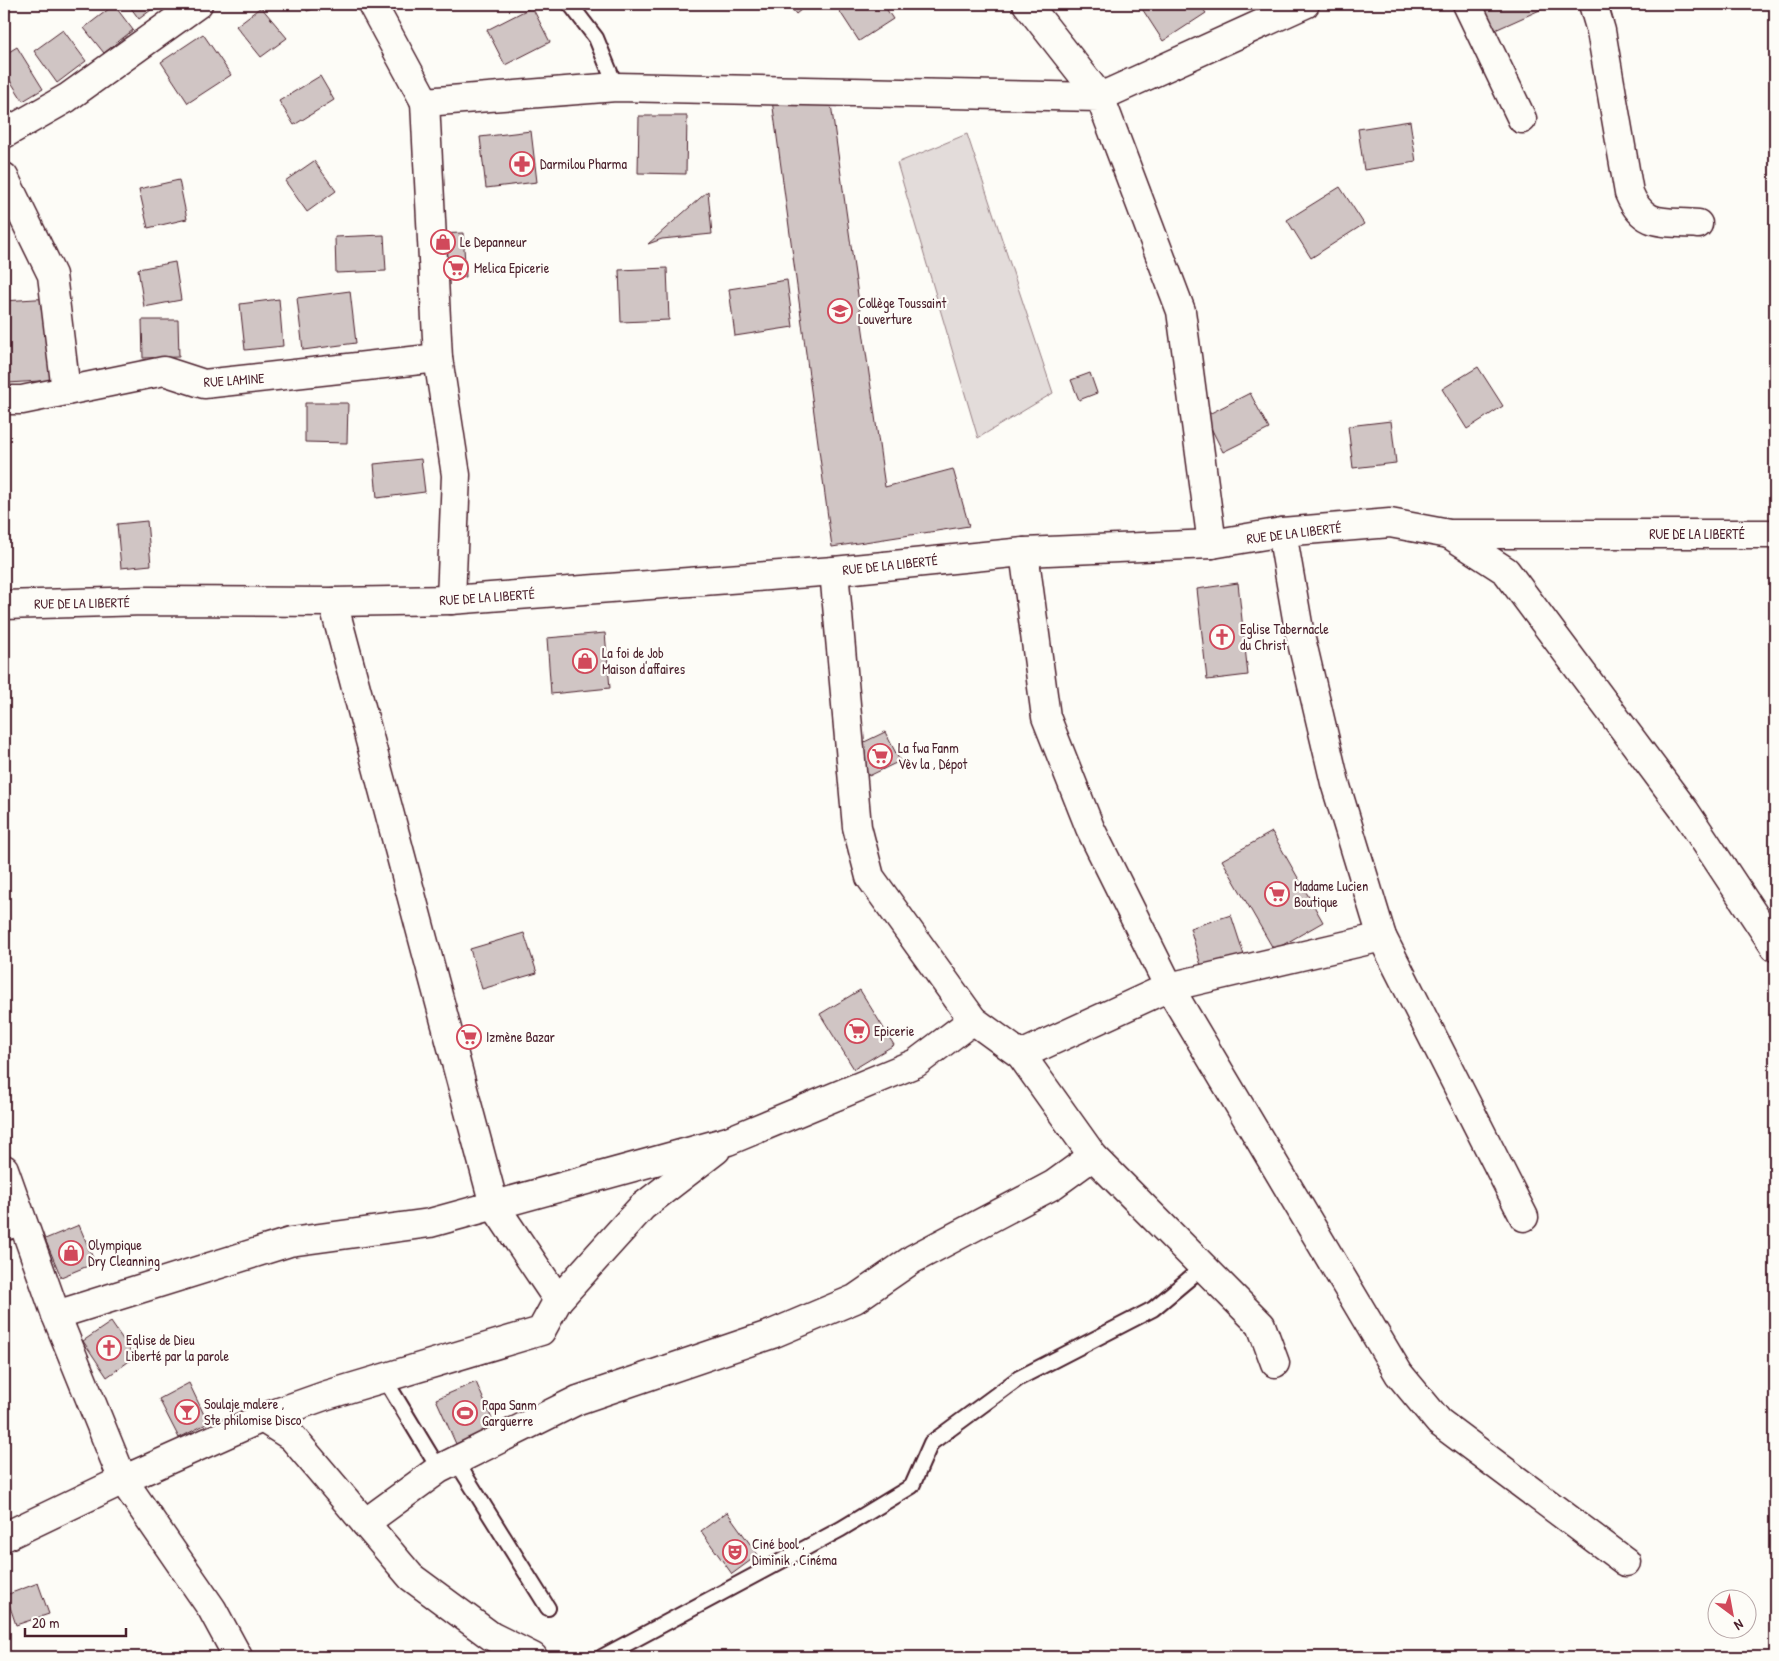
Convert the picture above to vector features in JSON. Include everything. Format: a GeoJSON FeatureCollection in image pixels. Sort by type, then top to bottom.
{"type":"FeatureCollection","features":[{"type":"Feature","properties":{"kind":"street"},"geometry":{"type":"LineString","coordinates":[[372,4],[425,102],[438,358],[456,475],[451,600]]}},
{"type":"Feature","properties":{"kind":"street"},"geometry":{"type":"LineString","coordinates":[[1027,4],[1100,97],[1181,311],[1212,544]]}},
{"type":"Feature","properties":{"kind":"street"},"geometry":{"type":"LineString","coordinates":[[425,102],[616,86],[1100,97],[1305,4]]}},
{"type":"Feature","properties":{"kind":"street"},"geometry":{"type":"LineString","coordinates":[[1467,4],[1522,119]]}},
{"type":"Feature","properties":{"kind":"street"},"geometry":{"type":"LineString","coordinates":[[1593,4],[1601,31],[1629,193],[1634,206],[1643,216],[1652,220],[1698,224]]}},
{"type":"Feature","properties":{"kind":"street"},"geometry":{"type":"LineString","coordinates":[[4,134],[67,98],[193,7]]}},
{"type":"Feature","properties":{"kind":"street"},"geometry":{"type":"LineString","coordinates":[[4,177],[52,275],[66,391]]}},
{"type":"Feature","properties":{"kind":"street","name":"RUE LAMINE"},"geometry":{"type":"LineString","coordinates":[[4,400],[22,400],[164,370],[204,384],[438,358]]}},
{"type":"Feature","properties":{"kind":"street","name":"RUE DE LA LIBERTÉ"},"geometry":{"type":"LineString","coordinates":[[4,605],[145,601],[333,602],[451,600],[834,571],[1024,552],[1212,544],[1282,532],[1390,523],[1449,534],[1775,534]]}},
{"type":"Feature","properties":{"kind":"street"},"geometry":{"type":"LineString","coordinates":[[1282,532],[1299,630],[1335,783],[1382,937],[1524,1217]]}},
{"type":"Feature","properties":{"kind":"street"},"geometry":{"type":"LineString","coordinates":[[1449,534],[1506,571],[1685,811],[1775,947]]}},
{"type":"Feature","properties":{"kind":"street"},"geometry":{"type":"LineString","coordinates":[[1024,552],[1046,717],[1090,828],[1169,987],[1400,1374],[1439,1422],[1626,1562]]}},
{"type":"Feature","properties":{"kind":"street"},"geometry":{"type":"LineString","coordinates":[[834,571],[857,827],[870,877],[973,1020],[1021,1055],[1093,1156],[1261,1325],[1275,1363]]}},
{"type":"Feature","properties":{"kind":"street"},"geometry":{"type":"LineString","coordinates":[[333,602],[494,1205],[558,1300]]}},
{"type":"Feature","properties":{"kind":"street"},"geometry":{"type":"LineString","coordinates":[[1021,1055],[1169,987],[1382,937]]}},
{"type":"Feature","properties":{"kind":"street"},"geometry":{"type":"LineString","coordinates":[[56,1314],[290,1242],[430,1223],[728,1141],[916,1063],[973,1020]]}},
{"type":"Feature","properties":{"kind":"street"},"geometry":{"type":"LineString","coordinates":[[4,1537],[123,1480],[262,1418],[327,1395],[541,1331],[558,1300],[642,1207],[728,1141]]}},
{"type":"Feature","properties":{"kind":"street"},"geometry":{"type":"LineString","coordinates":[[365,1523],[447,1465],[578,1400],[772,1334],[855,1299],[914,1259],[1052,1186],[1093,1156]]}},
{"type":"Feature","properties":{"kind":"street"},"geometry":{"type":"LineString","coordinates":[[4,1169],[14,1230],[56,1314],[123,1480],[212,1608],[238,1657]]}},
{"type":"Feature","properties":{"kind":"street"},"geometry":{"type":"LineString","coordinates":[[262,1418],[292,1437],[412,1577],[491,1636],[533,1657]]}},
{"type":"Feature","properties":{"kind":"lane"},"geometry":{"type":"LineString","coordinates":[[570,4],[596,38],[616,86]]}},
{"type":"Feature","properties":{"kind":"lane"},"geometry":{"type":"LineString","coordinates":[[602,1657],[841,1529],[912,1486],[931,1444],[1019,1378],[1153,1309],[1203,1267]]}},
{"type":"Feature","properties":{"kind":"lane"},"geometry":{"type":"LineString","coordinates":[[384,1378],[548,1608]]}},
{"type":"Feature","properties":{"kind":"shaded area"},"geometry":{"type":"Polygon","coordinates":[[[967,134],[1053,393],[978,438],[897,163],[967,134]]]}},
{"type":"Feature","properties":{"kind":"building"},"geometry":{"type":"Polygon","coordinates":[[[128,4],[159,4],[139,19],[128,4]]]}},
{"type":"Feature","properties":{"kind":"building"},"geometry":{"type":"Polygon","coordinates":[[[304,4],[330,4],[307,11],[304,4]]]}},
{"type":"Feature","properties":{"kind":"building"},"geometry":{"type":"Polygon","coordinates":[[[788,4],[808,4],[796,14],[788,4]]]}},
{"type":"Feature","properties":{"kind":"building"},"geometry":{"type":"Polygon","coordinates":[[[835,4],[883,4],[893,19],[859,41],[835,4]]]}},
{"type":"Feature","properties":{"kind":"building"},"geometry":{"type":"Polygon","coordinates":[[[1139,4],[1199,4],[1206,13],[1163,41],[1139,4]]]}},
{"type":"Feature","properties":{"kind":"building"},"geometry":{"type":"Polygon","coordinates":[[[1480,4],[1550,4],[1551,5],[1493,31],[1480,4]]]}},
{"type":"Feature","properties":{"kind":"building"},"geometry":{"type":"Polygon","coordinates":[[[114,5],[133,30],[104,53],[84,28],[114,5]]]}},
{"type":"Feature","properties":{"kind":"building"},"geometry":{"type":"Polygon","coordinates":[[[261,7],[287,38],[261,57],[236,26],[261,7]]]}},
{"type":"Feature","properties":{"kind":"building"},"geometry":{"type":"Polygon","coordinates":[[[532,7],[550,42],[505,65],[487,30],[532,7]]]}},
{"type":"Feature","properties":{"kind":"building"},"geometry":{"type":"Polygon","coordinates":[[[63,30],[86,61],[57,83],[34,51],[63,30]]]}},
{"type":"Feature","properties":{"kind":"building"},"geometry":{"type":"Polygon","coordinates":[[[203,34],[231,75],[188,103],[161,62],[203,34]]]}},
{"type":"Feature","properties":{"kind":"building"},"geometry":{"type":"Polygon","coordinates":[[[17,47],[43,89],[23,101],[4,71],[4,55],[17,47]]]}},
{"type":"Feature","properties":{"kind":"building"},"geometry":{"type":"Polygon","coordinates":[[[320,76],[334,100],[294,125],[279,101],[320,76]]]}},
{"type":"Feature","properties":{"kind":"building"},"geometry":{"type":"Polygon","coordinates":[[[830,97],[885,487],[953,469],[969,526],[832,547],[772,100],[830,97]]]}},
{"type":"Feature","properties":{"kind":"building"},"geometry":{"type":"Polygon","coordinates":[[[639,116],[687,116],[686,174],[638,173],[639,116]]]}},
{"type":"Feature","properties":{"kind":"building"},"geometry":{"type":"Polygon","coordinates":[[[1410,121],[1416,162],[1364,170],[1358,129],[1410,121]]]}},
{"type":"Feature","properties":{"kind":"building"},"geometry":{"type":"Polygon","coordinates":[[[531,131],[537,182],[486,188],[480,137],[531,131]]]}},
{"type":"Feature","properties":{"kind":"building"},"geometry":{"type":"Polygon","coordinates":[[[314,161],[336,191],[307,212],[285,181],[314,161]]]}},
{"type":"Feature","properties":{"kind":"building"},"geometry":{"type":"Polygon","coordinates":[[[179,180],[187,219],[148,228],[139,189],[179,180]]]}},
{"type":"Feature","properties":{"kind":"building"},"geometry":{"type":"Polygon","coordinates":[[[1340,187],[1364,224],[1311,258],[1287,220],[1340,187]]]}},
{"type":"Feature","properties":{"kind":"building"},"geometry":{"type":"Polygon","coordinates":[[[708,191],[712,234],[662,239],[648,244],[708,191]]]}},
{"type":"Feature","properties":{"kind":"building"},"geometry":{"type":"Polygon","coordinates":[[[463,233],[466,277],[438,279],[434,234],[463,233]]]}},
{"type":"Feature","properties":{"kind":"building"},"geometry":{"type":"Polygon","coordinates":[[[384,235],[386,271],[336,273],[335,237],[384,235]]]}},
{"type":"Feature","properties":{"kind":"building"},"geometry":{"type":"Polygon","coordinates":[[[175,262],[181,300],[144,307],[138,269],[175,262]]]}},
{"type":"Feature","properties":{"kind":"building"},"geometry":{"type":"Polygon","coordinates":[[[667,268],[669,320],[621,322],[619,270],[667,268]]]}},
{"type":"Feature","properties":{"kind":"building"},"geometry":{"type":"Polygon","coordinates":[[[787,280],[793,327],[735,336],[729,289],[787,280]]]}},
{"type":"Feature","properties":{"kind":"building"},"geometry":{"type":"Polygon","coordinates":[[[350,291],[356,343],[303,350],[297,298],[350,291]]]}},
{"type":"Feature","properties":{"kind":"building"},"geometry":{"type":"Polygon","coordinates":[[[51,298],[55,380],[8,383],[4,301],[51,298]]]}},
{"type":"Feature","properties":{"kind":"building"},"geometry":{"type":"Polygon","coordinates":[[[279,299],[283,346],[245,350],[240,304],[279,299]]]}},
{"type":"Feature","properties":{"kind":"building"},"geometry":{"type":"Polygon","coordinates":[[[142,320],[178,320],[179,357],[143,358],[142,320]]]}},
{"type":"Feature","properties":{"kind":"building"},"geometry":{"type":"Polygon","coordinates":[[[1478,367],[1503,406],[1467,429],[1442,389],[1478,367]]]}},
{"type":"Feature","properties":{"kind":"building"},"geometry":{"type":"Polygon","coordinates":[[[1090,373],[1097,393],[1079,400],[1071,380],[1090,373]]]}},
{"type":"Feature","properties":{"kind":"building"},"geometry":{"type":"Polygon","coordinates":[[[1250,393],[1269,429],[1223,452],[1205,416],[1250,393]]]}},
{"type":"Feature","properties":{"kind":"building"},"geometry":{"type":"Polygon","coordinates":[[[305,403],[348,403],[347,443],[305,442],[305,403]]]}},
{"type":"Feature","properties":{"kind":"building"},"geometry":{"type":"Polygon","coordinates":[[[1391,421],[1396,463],[1353,468],[1348,426],[1391,421]]]}},
{"type":"Feature","properties":{"kind":"building"},"geometry":{"type":"Polygon","coordinates":[[[421,459],[425,492],[377,498],[374,464],[421,459]]]}},
{"type":"Feature","properties":{"kind":"building"},"geometry":{"type":"Polygon","coordinates":[[[147,521],[151,565],[121,568],[117,524],[147,521]]]}},
{"type":"Feature","properties":{"kind":"building"},"geometry":{"type":"Polygon","coordinates":[[[1238,583],[1248,675],[1207,680],[1197,589],[1238,583]]]}},
{"type":"Feature","properties":{"kind":"building"},"geometry":{"type":"Polygon","coordinates":[[[605,633],[610,688],[551,694],[547,638],[605,633]]]}},
{"type":"Feature","properties":{"kind":"building"},"geometry":{"type":"Polygon","coordinates":[[[885,732],[900,761],[869,776],[854,747],[885,732]]]}},
{"type":"Feature","properties":{"kind":"building"},"geometry":{"type":"Polygon","coordinates":[[[1272,832],[1323,922],[1274,950],[1222,860],[1272,832]]]}},
{"type":"Feature","properties":{"kind":"building"},"geometry":{"type":"Polygon","coordinates":[[[1231,915],[1244,955],[1202,969],[1190,928],[1231,915]]]}},
{"type":"Feature","properties":{"kind":"building"},"geometry":{"type":"Polygon","coordinates":[[[524,933],[537,973],[482,989],[470,949],[524,933]]]}},
{"type":"Feature","properties":{"kind":"building"},"geometry":{"type":"Polygon","coordinates":[[[860,990],[894,1045],[854,1069],[820,1014],[860,990]]]}},
{"type":"Feature","properties":{"kind":"building"},"geometry":{"type":"Polygon","coordinates":[[[79,1225],[95,1263],[61,1277],[45,1239],[79,1225]]]}},
{"type":"Feature","properties":{"kind":"building"},"geometry":{"type":"Polygon","coordinates":[[[111,1322],[135,1357],[107,1377],[83,1341],[111,1322]]]}},
{"type":"Feature","properties":{"kind":"building"},"geometry":{"type":"Polygon","coordinates":[[[476,1382],[495,1426],[456,1444],[436,1399],[476,1382]]]}},
{"type":"Feature","properties":{"kind":"building"},"geometry":{"type":"Polygon","coordinates":[[[189,1383],[208,1423],[179,1438],[159,1399],[189,1383]]]}},
{"type":"Feature","properties":{"kind":"building"},"geometry":{"type":"Polygon","coordinates":[[[727,1512],[758,1555],[732,1574],[701,1531],[727,1512]]]}},
{"type":"Feature","properties":{"kind":"building"},"geometry":{"type":"Polygon","coordinates":[[[38,1583],[49,1614],[16,1625],[6,1595],[38,1583]]]}},
{"type":"Feature","properties":{"kind":"place","name":"Darmilou Pharma"},"geometry":{"type":"Point","coordinates":[522,164]}},
{"type":"Feature","properties":{"kind":"place","name":"Le Depanneur"},"geometry":{"type":"Point","coordinates":[443,242]}},
{"type":"Feature","properties":{"kind":"place","name":"Melica Epicerie"},"geometry":{"type":"Point","coordinates":[456,268]}},
{"type":"Feature","properties":{"kind":"place","name":"Collège Toussaint Louverture"},"geometry":{"type":"Point","coordinates":[840,311]}},
{"type":"Feature","properties":{"kind":"place","name":"Eglise Tabernacle du Christ"},"geometry":{"type":"Point","coordinates":[1222,637]}},
{"type":"Feature","properties":{"kind":"place","name":"La foi de Job Maison d'affaires"},"geometry":{"type":"Point","coordinates":[585,661]}},
{"type":"Feature","properties":{"kind":"place","name":"La fwa Fanm Vèv la , Dépot"},"geometry":{"type":"Point","coordinates":[880,756]}},
{"type":"Feature","properties":{"kind":"place","name":"Madame Lucien Boutique"},"geometry":{"type":"Point","coordinates":[1277,894]}},
{"type":"Feature","properties":{"kind":"place","name":"Epicerie"},"geometry":{"type":"Point","coordinates":[857,1031]}},
{"type":"Feature","properties":{"kind":"place","name":"Izmène Bazar"},"geometry":{"type":"Point","coordinates":[469,1037]}},
{"type":"Feature","properties":{"kind":"place","name":"Olympique Dry Cleanning"},"geometry":{"type":"Point","coordinates":[71,1253]}},
{"type":"Feature","properties":{"kind":"place","name":"Eglise de Dieu Liberté par la parole"},"geometry":{"type":"Point","coordinates":[109,1348]}},
{"type":"Feature","properties":{"kind":"place","name":"Soulaje malere , Ste philomise Disco"},"geometry":{"type":"Point","coordinates":[187,1412]}},
{"type":"Feature","properties":{"kind":"place","name":"Papa Sanm Garguerre"},"geometry":{"type":"Point","coordinates":[465,1413]}},
{"type":"Feature","properties":{"kind":"place","name":"Ciné bool , Diminik , Cinéma"},"geometry":{"type":"Point","coordinates":[735,1552]}}]}
